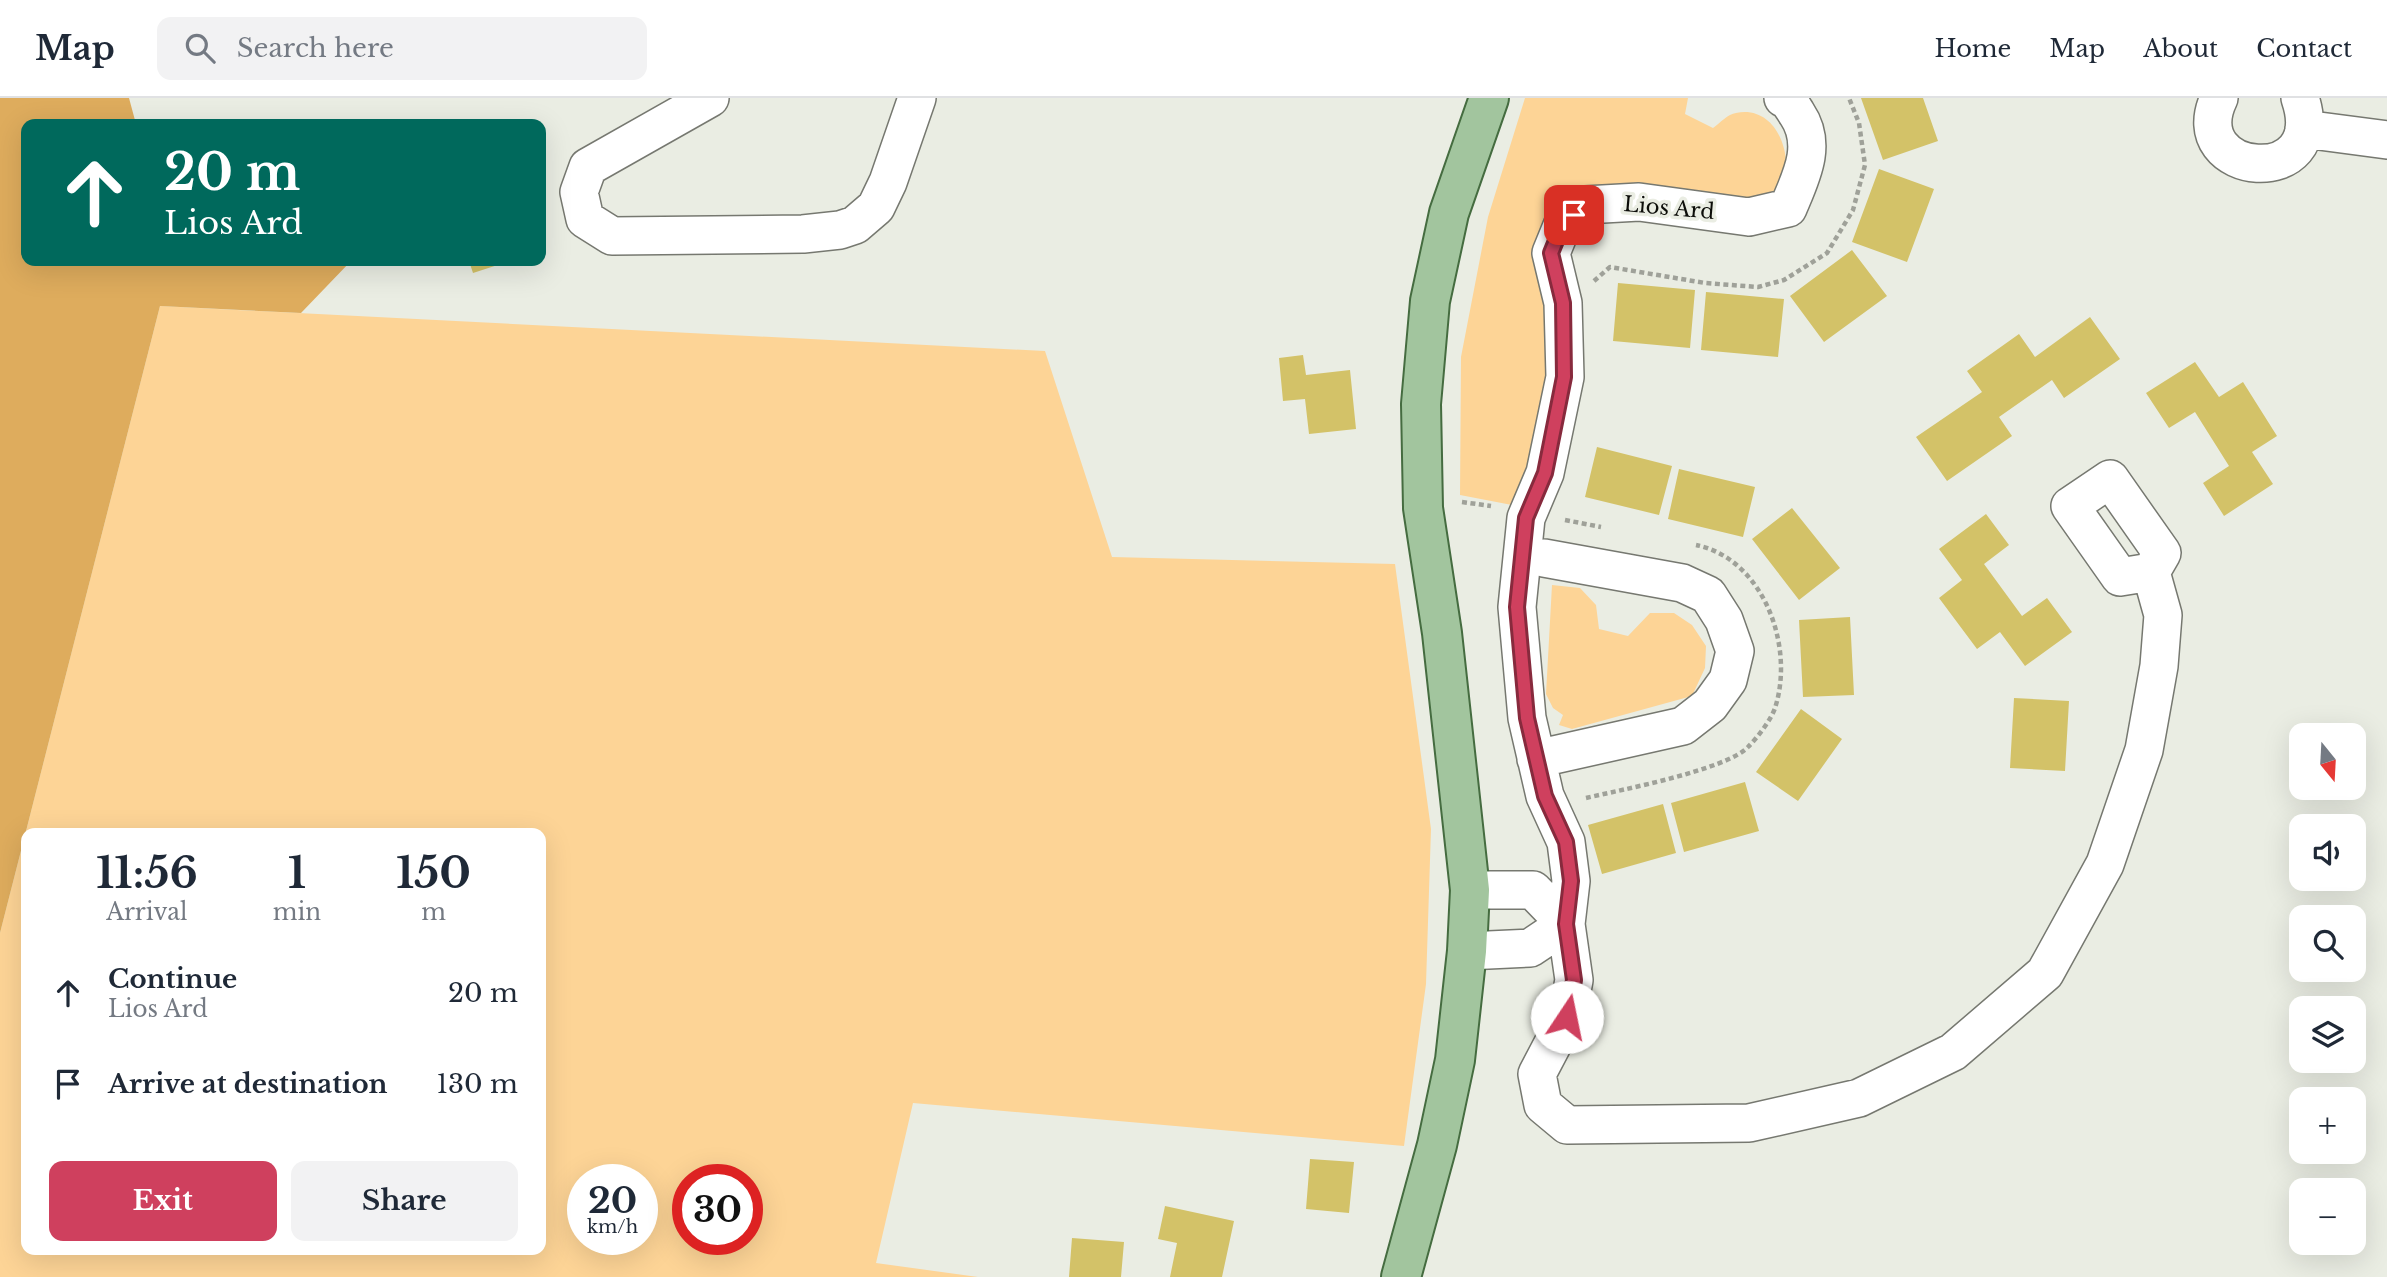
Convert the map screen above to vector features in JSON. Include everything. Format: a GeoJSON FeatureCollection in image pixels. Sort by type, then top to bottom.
{"type":"FeatureCollection","features":[{"type":"Feature","properties":{"kind":"main road"},"geometry":{"type":"LineString","coordinates":[[1401,1277],[1437,1145],[1455,1060],[1467,951],[1470,890],[1460,777],[1423,496],[1421,404],[1430,301],[1449,213],[1489,98]]}},
{"type":"Feature","properties":{"kind":"street"},"geometry":{"type":"LineString","coordinates":[[710,98],[589,167],[579,192],[585,219],[612,236],[803,234],[840,230],[855,225],[876,207],[888,182],[917,98]]}},
{"type":"Feature","properties":{"kind":"street","name":"Lios Ard"},"geometry":{"type":"LineString","coordinates":[[1783,98],[1788,100],[1805,125],[1808,160],[1788,208],[1749,217],[1639,202],[1586,205],[1562,226],[1551,253],[1563,303],[1564,377],[1545,473],[1529,512],[1517,607],[1527,718],[1545,796],[1566,842],[1571,881],[1566,924],[1574,980],[1567,1017],[1537,1074],[1543,1105],[1567,1125],[1749,1123],[1859,1098],[1953,1052],[2045,973],[2105,864],[2144,750],[2159,666],[2163,615],[2151,572]]}},
{"type":"Feature","properties":{"kind":"street"},"geometry":{"type":"LineString","coordinates":[[2219,98],[2213,121],[2216,135],[2234,158],[2248,164],[2277,162],[2289,154],[2299,143],[2302,113],[2387,140]]}},
{"type":"Feature","properties":{"kind":"street"},"geometry":{"type":"LineString","coordinates":[[1536,759],[1683,726],[1710,705],[1728,680],[1735,651],[1724,620],[1707,595],[1682,583],[1621,588],[1544,558]]}},
{"type":"Feature","properties":{"kind":"street"},"geometry":{"type":"LineString","coordinates":[[1467,951],[1530,948],[1566,924],[1533,890],[1470,890]]}},
{"type":"Feature","properties":{"kind":"path"},"geometry":{"type":"LineString","coordinates":[[1590,293],[1593,281],[1610,267],[1705,283],[1758,287],[1784,280],[1827,253],[1853,209],[1865,165],[1860,123],[1849,98]]}},
{"type":"Feature","properties":{"kind":"path"},"geometry":{"type":"LineString","coordinates":[[1423,496],[1529,512],[1604,528]]}},
{"type":"Feature","properties":{"kind":"path"},"geometry":{"type":"LineString","coordinates":[[1574,801],[1715,764],[1746,749],[1775,710],[1783,664],[1773,616],[1747,574],[1711,548],[1685,543]]}},
{"type":"Feature","properties":{"kind":"shaded area"},"geometry":{"type":"Polygon","coordinates":[[[0,98],[129,98],[135,119],[21,119],[21,266],[346,266],[301,313],[160,306],[27,828],[21,828],[21,851],[0,933],[0,98]]]}},
{"type":"Feature","properties":{"kind":"shaded area"},"geometry":{"type":"Polygon","coordinates":[[[1525,98],[1688,98],[1685,114],[1713,128],[1733,114],[1751,113],[1764,118],[1774,127],[1785,154],[1786,169],[1778,196],[1761,209],[1589,198],[1538,266],[1550,338],[1545,418],[1512,505],[1460,495],[1461,357],[1488,217],[1525,98]]]}},
{"type":"Feature","properties":{"kind":"shaded area"},"geometry":{"type":"Polygon","coordinates":[[[160,306],[1045,351],[1112,557],[1395,564],[1431,829],[1426,984],[1404,1146],[913,1103],[876,1263],[978,1277],[0,1277],[0,933],[21,851],[21,1255],[546,1255],[546,828],[27,828],[160,306]]]}},
{"type":"Feature","properties":{"kind":"shaded area"},"geometry":{"type":"Polygon","coordinates":[[[1552,585],[1580,588],[1596,605],[1599,629],[1628,636],[1650,613],[1674,613],[1692,625],[1706,646],[1705,668],[1692,696],[1572,729],[1559,725],[1563,715],[1553,708],[1546,694],[1552,585]]]}},
{"type":"Feature","properties":{"kind":"building"},"geometry":{"type":"Polygon","coordinates":[[[1861,98],[1923,98],[1938,141],[1883,160],[1861,98]]]}},
{"type":"Feature","properties":{"kind":"building"},"geometry":{"type":"Polygon","coordinates":[[[1879,169],[1934,189],[1907,262],[1852,242],[1879,169]]]}},
{"type":"Feature","properties":{"kind":"building"},"geometry":{"type":"Polygon","coordinates":[[[1852,250],[1887,296],[1824,342],[1790,296],[1852,250]]]}},
{"type":"Feature","properties":{"kind":"building"},"geometry":{"type":"Polygon","coordinates":[[[471,266],[495,266],[473,273],[471,266]]]}},
{"type":"Feature","properties":{"kind":"building"},"geometry":{"type":"Polygon","coordinates":[[[1618,283],[1695,290],[1690,348],[1613,341],[1618,283]]]}},
{"type":"Feature","properties":{"kind":"building"},"geometry":{"type":"Polygon","coordinates":[[[1706,292],[1784,299],[1778,357],[1701,350],[1706,292]]]}},
{"type":"Feature","properties":{"kind":"building"},"geometry":{"type":"Polygon","coordinates":[[[2090,317],[2120,359],[2064,398],[2052,380],[1999,417],[2012,436],[1947,481],[1916,437],[1982,392],[1967,371],[2019,334],[2035,357],[2090,317]]]}},
{"type":"Feature","properties":{"kind":"building"},"geometry":{"type":"Polygon","coordinates":[[[1303,355],[1306,375],[1350,370],[1356,429],[1309,434],[1305,399],[1283,401],[1279,358],[1303,355]]]}},
{"type":"Feature","properties":{"kind":"building"},"geometry":{"type":"Polygon","coordinates":[[[2195,362],[2219,397],[2243,382],[2277,436],[2252,452],[2273,484],[2224,516],[2203,483],[2229,466],[2195,412],[2169,428],[2146,393],[2195,362]]]}},
{"type":"Feature","properties":{"kind":"building"},"geometry":{"type":"Polygon","coordinates":[[[1597,447],[1672,466],[1659,515],[1585,497],[1597,447]]]}},
{"type":"Feature","properties":{"kind":"building"},"geometry":{"type":"Polygon","coordinates":[[[1679,469],[1755,487],[1743,537],[1668,519],[1679,469]]]}},
{"type":"Feature","properties":{"kind":"building"},"geometry":{"type":"Polygon","coordinates":[[[1792,508],[1840,568],[1799,600],[1752,539],[1792,508]]]}},
{"type":"Feature","properties":{"kind":"building"},"geometry":{"type":"Polygon","coordinates":[[[1986,514],[2009,545],[1984,564],[2022,616],[2047,598],[2072,632],[2025,666],[2000,632],[1977,649],[1939,598],[1962,580],[1939,549],[1986,514]]]}},
{"type":"Feature","properties":{"kind":"building"},"geometry":{"type":"Polygon","coordinates":[[[1850,617],[1854,695],[1803,697],[1799,620],[1850,617]]]}},
{"type":"Feature","properties":{"kind":"building"},"geometry":{"type":"Polygon","coordinates":[[[2014,698],[2069,701],[2065,771],[2010,768],[2014,698]]]}},
{"type":"Feature","properties":{"kind":"building"},"geometry":{"type":"Polygon","coordinates":[[[1801,709],[1842,739],[1798,801],[1756,772],[1801,709]]]}},
{"type":"Feature","properties":{"kind":"building"},"geometry":{"type":"Polygon","coordinates":[[[1745,782],[1759,831],[1684,852],[1671,803],[1745,782]]]}},
{"type":"Feature","properties":{"kind":"building"},"geometry":{"type":"Polygon","coordinates":[[[1663,804],[1676,853],[1602,874],[1588,825],[1663,804]]]}},
{"type":"Feature","properties":{"kind":"building"},"geometry":{"type":"Polygon","coordinates":[[[1310,1159],[1354,1162],[1349,1213],[1306,1209],[1310,1159]]]}},
{"type":"Feature","properties":{"kind":"building"},"geometry":{"type":"Polygon","coordinates":[[[1165,1206],[1234,1221],[1222,1277],[1170,1277],[1177,1243],[1158,1239],[1165,1206]]]}},
{"type":"Feature","properties":{"kind":"building"},"geometry":{"type":"Polygon","coordinates":[[[1072,1238],[1124,1242],[1121,1277],[1069,1277],[1072,1238]]]}},
{"type":"Feature","properties":{"kind":"route"},"geometry":{"type":"LineString","coordinates":[[1567,1017],[1574,980],[1566,924],[1571,881],[1566,842],[1545,796],[1527,718],[1517,607],[1526,518],[1545,473],[1564,377],[1563,303],[1551,253],[1562,226],[1574,215]]}}]}
